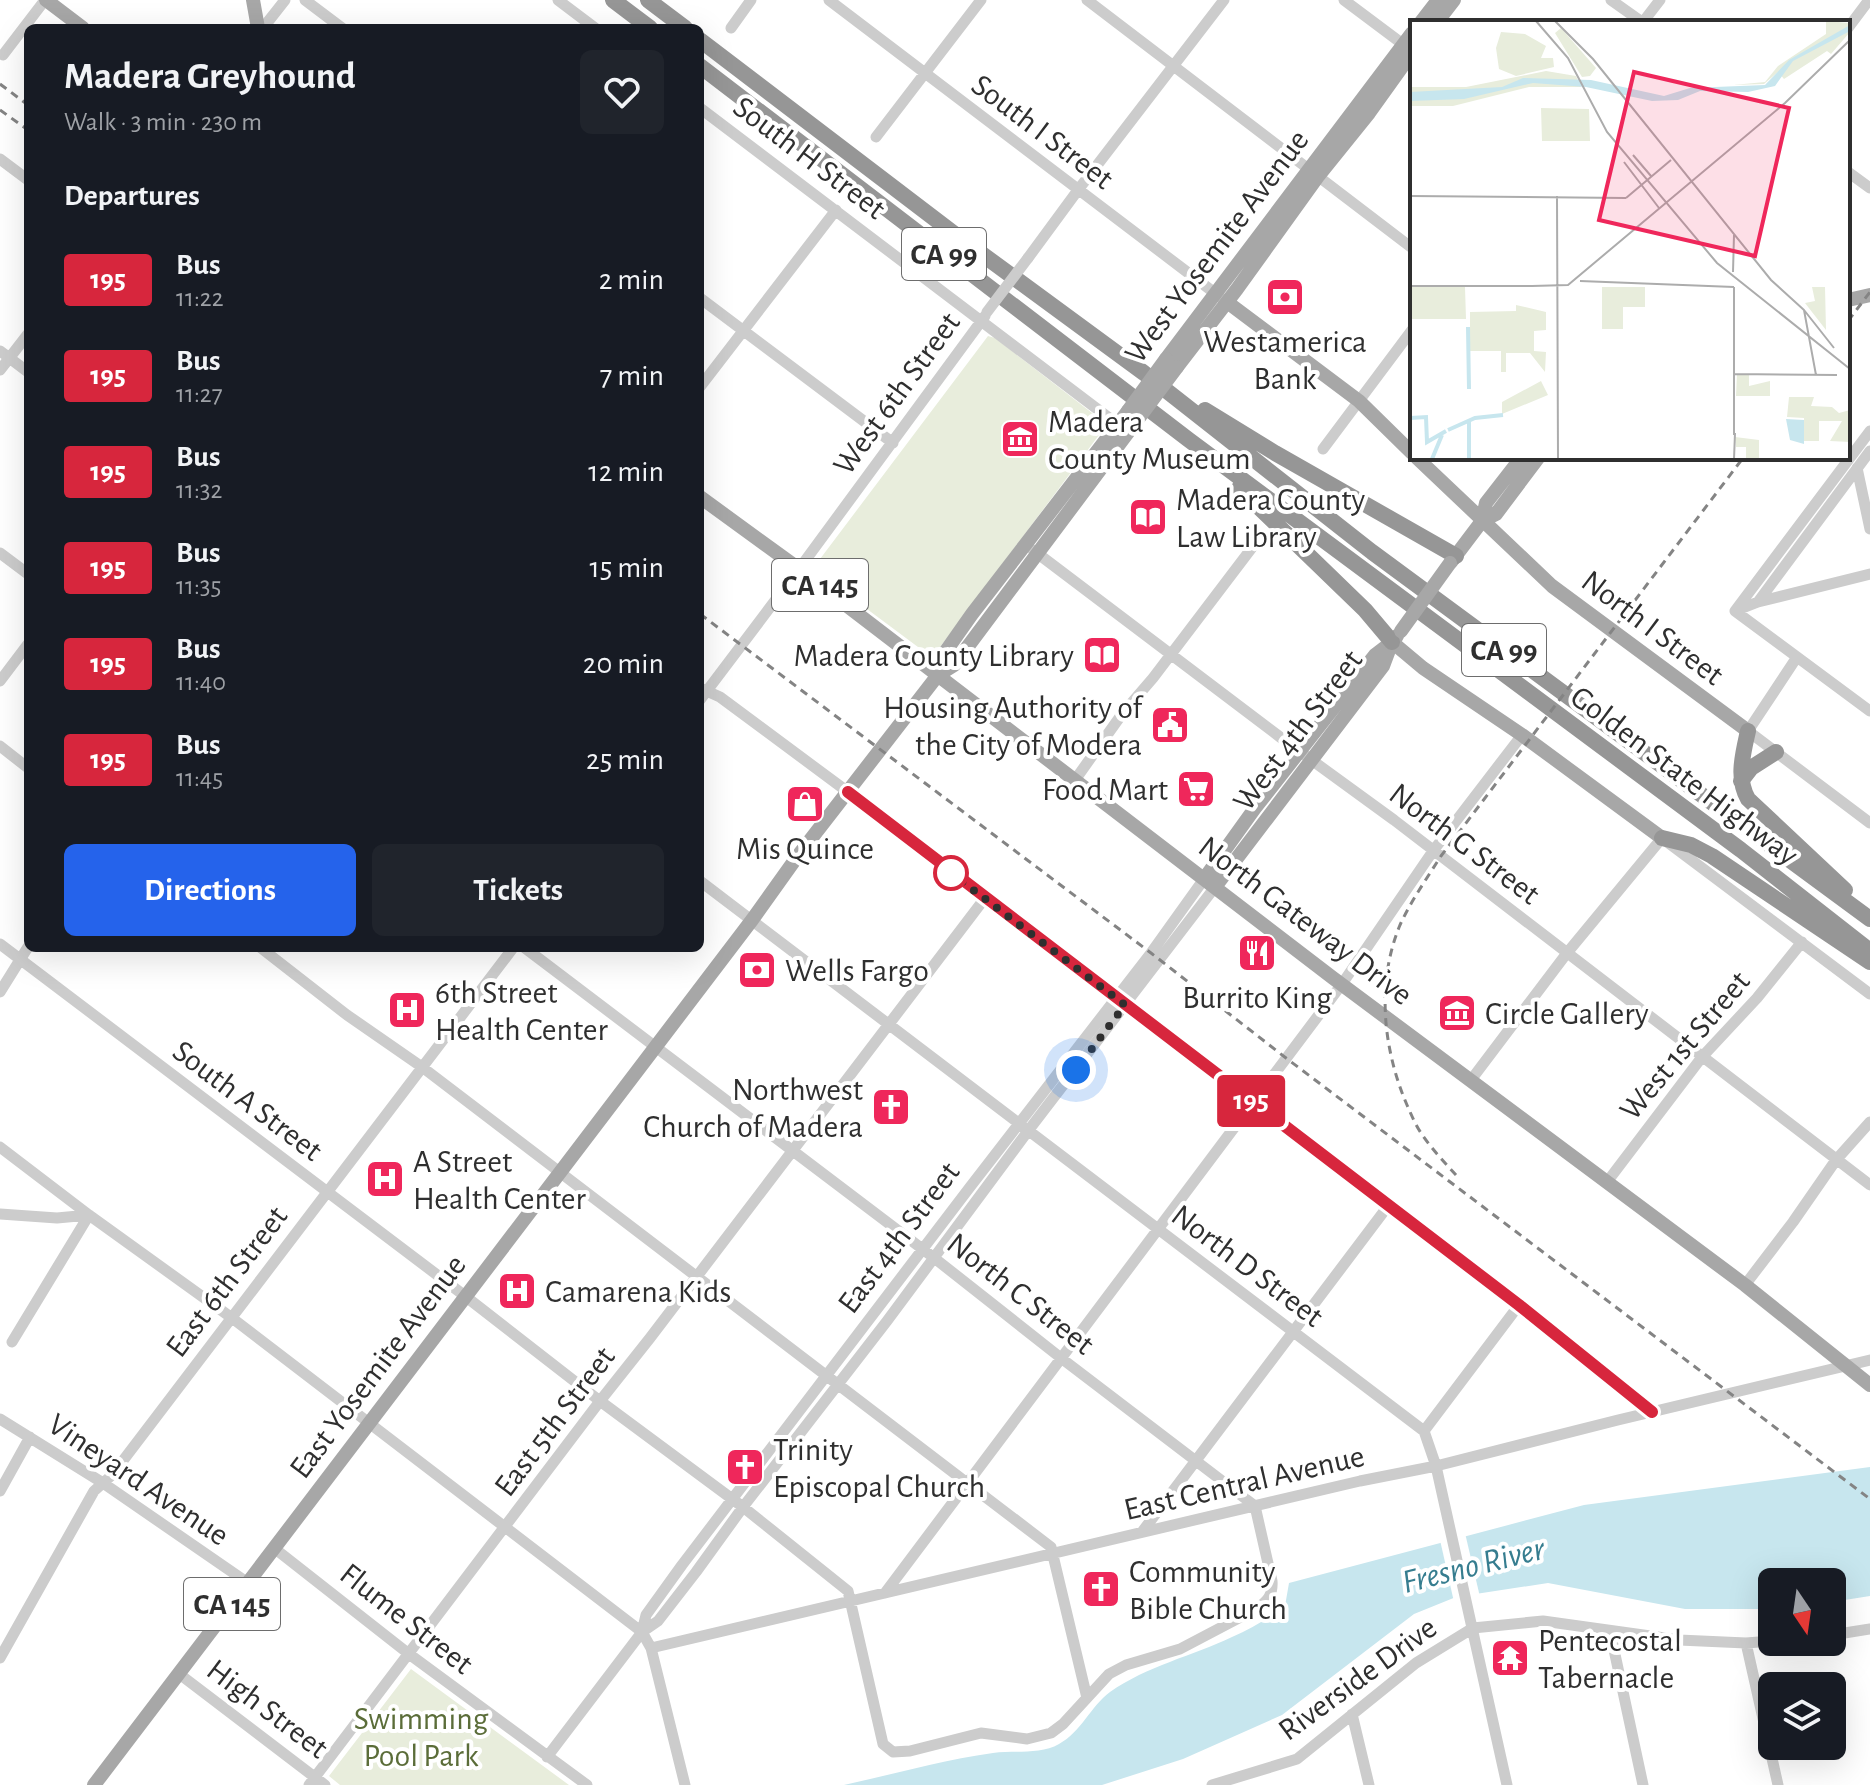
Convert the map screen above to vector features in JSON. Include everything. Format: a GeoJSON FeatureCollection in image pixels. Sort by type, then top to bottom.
{"type":"FeatureCollection","features":[{"type":"Feature","properties":{"kind":"highway"},"geometry":{"type":"LineString","coordinates":[[613,0],[645,24]]}},
{"type":"Feature","properties":{"kind":"highway"},"geometry":{"type":"LineString","coordinates":[[648,0],[680,24]]}},
{"type":"Feature","properties":{"kind":"highway","name":"Golden State Highway"},"geometry":{"type":"LineString","coordinates":[[704,43],[1144,373],[1372,552],[1870,919]]}},
{"type":"Feature","properties":{"kind":"highway","name":"Golden State Highway"},"geometry":{"type":"LineString","coordinates":[[704,69],[1189,440],[1741,850],[1870,951]]}},
{"type":"Feature","properties":{"kind":"highway"},"geometry":{"type":"LineString","coordinates":[[1144,373],[1453,559]]}},
{"type":"Feature","properties":{"kind":"highway"},"geometry":{"type":"LineString","coordinates":[[1189,440],[1365,610],[1396,636]]}},
{"type":"Feature","properties":{"kind":"highway"},"geometry":{"type":"LineString","coordinates":[[1748,731],[1741,767],[1741,781],[1748,799],[1870,912]]}},
{"type":"Feature","properties":{"kind":"highway"},"geometry":{"type":"LineString","coordinates":[[1741,781],[1751,768],[1776,752]]}},
{"type":"Feature","properties":{"kind":"highway"},"geometry":{"type":"LineString","coordinates":[[1662,838],[1691,845],[1712,856],[1870,962]]}},
{"type":"Feature","properties":{"kind":"main road"},"geometry":{"type":"LineString","coordinates":[[46,0],[78,24]]}},
{"type":"Feature","properties":{"kind":"main road"},"geometry":{"type":"LineString","coordinates":[[253,0],[259,24]]}},
{"type":"Feature","properties":{"kind":"main road"},"geometry":{"type":"LineString","coordinates":[[1423,20],[1438,0]]}},
{"type":"Feature","properties":{"kind":"main road"},"geometry":{"type":"LineString","coordinates":[[1439,20],[1454,0]]}},
{"type":"Feature","properties":{"kind":"main road","name":"West Yosemite Avenue"},"geometry":{"type":"LineString","coordinates":[[938,675],[954,665],[1032,548],[1410,46]]}},
{"type":"Feature","properties":{"kind":"main road"},"geometry":{"type":"LineString","coordinates":[[1221,298],[1359,401],[1410,451]]}},
{"type":"Feature","properties":{"kind":"main road","name":"North I Street"},"geometry":{"type":"LineString","coordinates":[[1419,460],[1552,586],[1748,731]]}},
{"type":"Feature","properties":{"kind":"main road","name":"West 4th Street"},"geometry":{"type":"LineString","coordinates":[[1209,883],[1306,756],[1375,655],[1396,636],[1482,521],[1486,503],[1519,460]]}},
{"type":"Feature","properties":{"kind":"main road","name":"West 4th Street"},"geometry":{"type":"LineString","coordinates":[[1482,521],[1496,514],[1536,460]]}},
{"type":"Feature","properties":{"kind":"main road","name":"CA 145"},"geometry":{"type":"LineString","coordinates":[[704,500],[938,675]]}},
{"type":"Feature","properties":{"kind":"main road"},"geometry":{"type":"LineString","coordinates":[[1396,636],[1423,668],[1522,735],[1662,838]]}},
{"type":"Feature","properties":{"kind":"main road","name":"North Gateway Drive"},"geometry":{"type":"LineString","coordinates":[[938,675],[1342,984],[1745,1285],[1870,1385]]}},
{"type":"Feature","properties":{"kind":"main road","name":"East Yosemite Avenue"},"geometry":{"type":"LineString","coordinates":[[94,1785],[938,675]]}},
{"type":"Feature","properties":{"kind":"street"},"geometry":{"type":"LineString","coordinates":[[27,24],[46,0]]}},
{"type":"Feature","properties":{"kind":"street"},"geometry":{"type":"LineString","coordinates":[[264,24],[285,0]]}},
{"type":"Feature","properties":{"kind":"street"},"geometry":{"type":"LineString","coordinates":[[305,0],[337,24]]}},
{"type":"Feature","properties":{"kind":"street"},"geometry":{"type":"LineString","coordinates":[[558,0],[590,24]]}},
{"type":"Feature","properties":{"kind":"street"},"geometry":{"type":"LineString","coordinates":[[731,28],[751,0]]}},
{"type":"Feature","properties":{"kind":"street","name":"South I Street"},"geometry":{"type":"LineString","coordinates":[[829,0],[1221,298]]}},
{"type":"Feature","properties":{"kind":"street"},"geometry":{"type":"LineString","coordinates":[[876,137],[981,0]]}},
{"type":"Feature","properties":{"kind":"street"},"geometry":{"type":"LineString","coordinates":[[1087,0],[1410,246]]}},
{"type":"Feature","properties":{"kind":"street","name":"West 6th Street"},"geometry":{"type":"LineString","coordinates":[[704,691],[799,569],[1078,190],[1224,0]]}},
{"type":"Feature","properties":{"kind":"street"},"geometry":{"type":"LineString","coordinates":[[1344,0],[1410,46]]}},
{"type":"Feature","properties":{"kind":"street"},"geometry":{"type":"LineString","coordinates":[[1611,0],[1639,20]]}},
{"type":"Feature","properties":{"kind":"street"},"geometry":{"type":"LineString","coordinates":[[1644,20],[1660,0]]}},
{"type":"Feature","properties":{"kind":"street"},"geometry":{"type":"LineString","coordinates":[[1850,25],[1869,1]]}},
{"type":"Feature","properties":{"kind":"street"},"geometry":{"type":"LineString","coordinates":[[3,55],[24,28]]}},
{"type":"Feature","properties":{"kind":"street","name":"South H Street"},"geometry":{"type":"LineString","coordinates":[[704,111],[984,316],[1122,428]]}},
{"type":"Feature","properties":{"kind":"street"},"geometry":{"type":"LineString","coordinates":[[0,159],[24,177]]}},
{"type":"Feature","properties":{"kind":"street"},"geometry":{"type":"LineString","coordinates":[[1850,173],[1870,188]]}},
{"type":"Feature","properties":{"kind":"street"},"geometry":{"type":"LineString","coordinates":[[704,382],[836,210]]}},
{"type":"Feature","properties":{"kind":"street"},"geometry":{"type":"LineString","coordinates":[[704,301],[893,443]]}},
{"type":"Feature","properties":{"kind":"street"},"geometry":{"type":"LineString","coordinates":[[1323,449],[1410,333]]}},
{"type":"Feature","properties":{"kind":"street"},"geometry":{"type":"LineString","coordinates":[[0,370],[4,355],[24,338]]}},
{"type":"Feature","properties":{"kind":"street"},"geometry":{"type":"LineString","coordinates":[[4,355],[24,369]]}},
{"type":"Feature","properties":{"kind":"street"},"geometry":{"type":"LineString","coordinates":[[1850,458],[1870,431]]}},
{"type":"Feature","properties":{"kind":"street"},"geometry":{"type":"LineString","coordinates":[[1758,602],[1870,451]]}},
{"type":"Feature","properties":{"kind":"street"},"geometry":{"type":"LineString","coordinates":[[1735,611],[1848,460]]}},
{"type":"Feature","properties":{"kind":"street"},"geometry":{"type":"LineString","coordinates":[[1857,468],[1870,529]]}},
{"type":"Feature","properties":{"kind":"street"},"geometry":{"type":"LineString","coordinates":[[1075,780],[1122,714],[1254,545]]}},
{"type":"Feature","properties":{"kind":"street","name":"North G Street"},"geometry":{"type":"LineString","coordinates":[[1032,548],[1870,1185]]}},
{"type":"Feature","properties":{"kind":"street"},"geometry":{"type":"LineString","coordinates":[[0,553],[24,571]]}},
{"type":"Feature","properties":{"kind":"street"},"geometry":{"type":"LineString","coordinates":[[1735,611],[1758,602],[1870,574]]}},
{"type":"Feature","properties":{"kind":"street"},"geometry":{"type":"LineString","coordinates":[[1735,611],[1870,711]]}},
{"type":"Feature","properties":{"kind":"street"},"geometry":{"type":"LineString","coordinates":[[0,681],[24,649]]}},
{"type":"Feature","properties":{"kind":"street"},"geometry":{"type":"LineString","coordinates":[[1748,731],[1797,657]]}},
{"type":"Feature","properties":{"kind":"street"},"geometry":{"type":"LineString","coordinates":[[704,693],[720,697],[848,792],[1519,1305],[1652,1412]]}},
{"type":"Feature","properties":{"kind":"street","name":"North I Street"},"geometry":{"type":"LineString","coordinates":[[1748,731],[1870,823]]}},
{"type":"Feature","properties":{"kind":"street"},"geometry":{"type":"LineString","coordinates":[[885,1593],[1342,984],[1433,851],[1522,735]]}},
{"type":"Feature","properties":{"kind":"street"},"geometry":{"type":"LineString","coordinates":[[0,746],[24,765]]}},
{"type":"Feature","properties":{"kind":"street"},"geometry":{"type":"LineString","coordinates":[[1471,1080],[1567,953],[1662,838],[1870,994]]}},
{"type":"Feature","properties":{"kind":"street","name":"East 4th Street"},"geometry":{"type":"LineString","coordinates":[[642,1632],[646,1615],[826,1374],[1023,1127],[1209,883]]}},
{"type":"Feature","properties":{"kind":"street","name":"North D Street"},"geometry":{"type":"LineString","coordinates":[[704,884],[1424,1431]]}},
{"type":"Feature","properties":{"kind":"street","name":"East 5th Street"},"geometry":{"type":"LineString","coordinates":[[317,1783],[409,1654],[985,898]]}},
{"type":"Feature","properties":{"kind":"street","name":"West 1st Street"},"geometry":{"type":"LineString","coordinates":[[1607,1182],[1702,1057],[1757,998],[1802,942]]}},
{"type":"Feature","properties":{"kind":"street","name":"South A Street"},"geometry":{"type":"LineString","coordinates":[[0,944],[743,1507],[848,1591],[851,1601]]}},
{"type":"Feature","properties":{"kind":"street"},"geometry":{"type":"LineString","coordinates":[[0,992],[25,952]]}},
{"type":"Feature","properties":{"kind":"street"},"geometry":{"type":"LineString","coordinates":[[266,952],[347,1015],[422,1067],[1051,1547],[1087,1698]]}},
{"type":"Feature","properties":{"kind":"street","name":"East 6th Street"},"geometry":{"type":"LineString","coordinates":[[0,1658],[87,1501],[112,1475],[510,952]]}},
{"type":"Feature","properties":{"kind":"street","name":"North C Street"},"geometry":{"type":"LineString","coordinates":[[530,952],[923,1249],[1255,1506]]}},
{"type":"Feature","properties":{"kind":"street"},"geometry":{"type":"LineString","coordinates":[[1745,1285],[1836,1160],[1870,1122]]}},
{"type":"Feature","properties":{"kind":"street","name":"East 4th Street"},"geometry":{"type":"LineString","coordinates":[[547,1757],[642,1632],[658,1621],[696,1572],[933,1257],[1023,1127]]}},
{"type":"Feature","properties":{"kind":"street"},"geometry":{"type":"LineString","coordinates":[[0,1147],[370,1422],[642,1632],[651,1648],[685,1785]]}},
{"type":"Feature","properties":{"kind":"street"},"geometry":{"type":"LineString","coordinates":[[1142,1532],[1388,1206]]}},
{"type":"Feature","properties":{"kind":"street"},"geometry":{"type":"LineString","coordinates":[[0,1214],[57,1218],[89,1215]]}},
{"type":"Feature","properties":{"kind":"street"},"geometry":{"type":"LineString","coordinates":[[12,1342],[89,1215]]}},
{"type":"Feature","properties":{"kind":"street"},"geometry":{"type":"LineString","coordinates":[[1507,1785],[1436,1466],[1424,1431],[1519,1305]]}},
{"type":"Feature","properties":{"kind":"street","name":"East Central Avenue"},"geometry":{"type":"LineString","coordinates":[[651,1648],[1360,1481],[1436,1466],[1870,1360]]}},
{"type":"Feature","properties":{"kind":"street","name":"Vineyard Avenue"},"geometry":{"type":"LineString","coordinates":[[0,1419],[103,1483],[248,1583]]}},
{"type":"Feature","properties":{"kind":"street"},"geometry":{"type":"LineString","coordinates":[[0,1491],[30,1437]]}},
{"type":"Feature","properties":{"kind":"street"},"geometry":{"type":"LineString","coordinates":[[851,1601],[883,1744],[893,1752],[910,1751],[981,1733],[1027,1739],[1039,1737],[1063,1724],[1109,1674],[1126,1665],[1180,1649],[1258,1608],[1269,1599],[1273,1591],[1272,1581],[1255,1506]]}},
{"type":"Feature","properties":{"kind":"street","name":"Flume Street"},"geometry":{"type":"LineString","coordinates":[[274,1548],[409,1654],[587,1785]]}},
{"type":"Feature","properties":{"kind":"street","name":"Riverside Drive"},"geometry":{"type":"LineString","coordinates":[[1212,1785],[1235,1782],[1297,1759],[1416,1663],[1473,1628],[1543,1621],[1679,1640],[1758,1642]]}},
{"type":"Feature","properties":{"kind":"street"},"geometry":{"type":"LineString","coordinates":[[1846,1633],[1870,1629]]}},
{"type":"Feature","properties":{"kind":"street"},"geometry":{"type":"LineString","coordinates":[[1610,1631],[1643,1785]]}},
{"type":"Feature","properties":{"kind":"street"},"geometry":{"type":"LineString","coordinates":[[1746,1643],[1778,1785]]}},
{"type":"Feature","properties":{"kind":"street","name":"High Street"},"geometry":{"type":"LineString","coordinates":[[178,1673],[317,1783]]}},
{"type":"Feature","properties":{"kind":"street"},"geometry":{"type":"LineString","coordinates":[[1352,1714],[1369,1785]]}},
{"type":"Feature","properties":{"kind":"green space"},"geometry":{"type":"Polygon","coordinates":[[[988,336],[995,338],[1105,423],[1105,427],[940,647],[925,651],[820,574],[817,563],[988,336]]]}},
{"type":"Feature","properties":{"kind":"green space","name":"Swimming Pool Park"},"geometry":{"type":"Polygon","coordinates":[[[411,1669],[569,1785],[340,1785],[329,1776],[411,1669]]]}},
{"type":"Feature","properties":{"kind":"water","name":"Fresno River"},"geometry":{"type":"Polygon","coordinates":[[[1870,1467],[1870,1596],[1846,1600],[1846,1568],[1758,1568],[1758,1609],[1685,1609],[1548,1583],[1456,1597],[1414,1614],[1282,1715],[1183,1759],[1102,1785],[844,1785],[974,1756],[1052,1747],[1067,1739],[1103,1698],[1124,1683],[1239,1634],[1285,1606],[1289,1583],[1584,1505],[1870,1467]]]}},
{"type":"Feature","properties":{"kind":"pier"},"geometry":{"type":"Polygon","coordinates":[[[1465,1533],[1480,1597],[1454,1602],[1440,1540],[1465,1533]]]}},
{"type":"Feature","properties":{"kind":"railway"},"geometry":{"type":"LineString","coordinates":[[0,84],[24,102]]}},
{"type":"Feature","properties":{"kind":"railway"},"geometry":{"type":"LineString","coordinates":[[0,110],[24,127]]}},
{"type":"Feature","properties":{"kind":"railway"},"geometry":{"type":"LineString","coordinates":[[1850,318],[1870,292]]}},
{"type":"Feature","properties":{"kind":"railway"},"geometry":{"type":"LineString","coordinates":[[1456,1175],[1417,1126],[1392,1061],[1385,993],[1392,947],[1400,925],[1441,856],[1741,460]]}},
{"type":"Feature","properties":{"kind":"railway"},"geometry":{"type":"LineString","coordinates":[[704,617],[1870,1499]]}},
{"type":"Feature","properties":{"kind":"bus line","name":"195"},"geometry":{"type":"LineString","coordinates":[[848,792],[1519,1305],[1652,1412]]}},
{"type":"Feature","properties":{"kind":"place","name":"Westamerica Bank"},"geometry":{"type":"Point","coordinates":[1285,297]}},
{"type":"Feature","properties":{"kind":"place","name":"Madera County Museum"},"geometry":{"type":"Point","coordinates":[1020,439]}},
{"type":"Feature","properties":{"kind":"place","name":"Madera County Law Library"},"geometry":{"type":"Point","coordinates":[1148,517]}},
{"type":"Feature","properties":{"kind":"place","name":"Madera County Library"},"geometry":{"type":"Point","coordinates":[1102,655]}},
{"type":"Feature","properties":{"kind":"place","name":"Housing Authority of the City of Modera"},"geometry":{"type":"Point","coordinates":[1170,725]}},
{"type":"Feature","properties":{"kind":"place","name":"Food Mart"},"geometry":{"type":"Point","coordinates":[1196,789]}},
{"type":"Feature","properties":{"kind":"place","name":"Mis Quince"},"geometry":{"type":"Point","coordinates":[805,804]}},
{"type":"Feature","properties":{"kind":"place","name":"Burrito King"},"geometry":{"type":"Point","coordinates":[1257,953]}},
{"type":"Feature","properties":{"kind":"place","name":"Wells Fargo"},"geometry":{"type":"Point","coordinates":[757,970]}},
{"type":"Feature","properties":{"kind":"place","name":"6th Street Health Center"},"geometry":{"type":"Point","coordinates":[407,1010]}},
{"type":"Feature","properties":{"kind":"place","name":"Circle Gallery"},"geometry":{"type":"Point","coordinates":[1457,1013]}},
{"type":"Feature","properties":{"kind":"place","name":"Northwest Church of Madera"},"geometry":{"type":"Point","coordinates":[891,1107]}},
{"type":"Feature","properties":{"kind":"place","name":"A Street Health Center"},"geometry":{"type":"Point","coordinates":[385,1179]}},
{"type":"Feature","properties":{"kind":"place","name":"Camarena Kids"},"geometry":{"type":"Point","coordinates":[517,1291]}},
{"type":"Feature","properties":{"kind":"place","name":"Trinity Episcopal Church"},"geometry":{"type":"Point","coordinates":[745,1467]}},
{"type":"Feature","properties":{"kind":"place","name":"Community Bible Church"},"geometry":{"type":"Point","coordinates":[1101,1589]}},
{"type":"Feature","properties":{"kind":"place","name":"Pentecostal Tabernacle"},"geometry":{"type":"Point","coordinates":[1510,1658]}},
{"type":"Feature","properties":{"kind":"route"},"geometry":{"type":"LineString","coordinates":[[951,873],[1125,1005],[1076,1070]]}}]}
